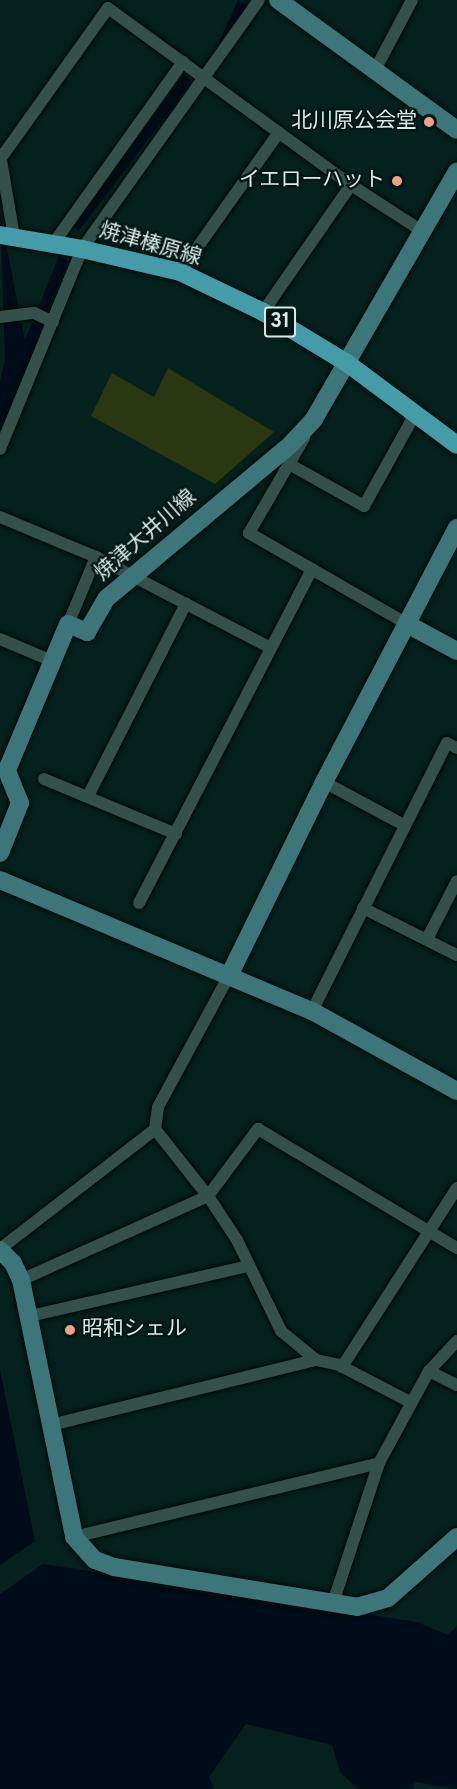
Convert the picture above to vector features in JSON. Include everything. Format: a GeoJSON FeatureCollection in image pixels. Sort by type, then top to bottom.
{"type":"FeatureCollection","features":[{"type":"Feature","properties":{"kind":"main road","name":"焼津榛原線"},"geometry":{"type":"LineString","coordinates":[[7,236],[69,247],[180,272],[263,312],[346,363],[457,445]]}},
{"type":"Feature","properties":{"kind":"street"},"geometry":{"type":"LineString","coordinates":[[69,247],[204,77],[260,0]]}},
{"type":"Feature","properties":{"kind":"street"},"geometry":{"type":"LineString","coordinates":[[278,0],[457,130]]}},
{"type":"Feature","properties":{"kind":"street"},"geometry":{"type":"LineString","coordinates":[[375,70],[412,0]]}},
{"type":"Feature","properties":{"kind":"street"},"geometry":{"type":"LineString","coordinates":[[7,236],[1,156],[108,8],[351,185],[422,231]]}},
{"type":"Feature","properties":{"kind":"street"},"geometry":{"type":"LineString","coordinates":[[0,449],[51,321],[69,247],[183,62]]}},
{"type":"Feature","properties":{"kind":"street"},"geometry":{"type":"LineString","coordinates":[[180,272],[279,132]]}},
{"type":"Feature","properties":{"kind":"street","name":"焼津大井川線"},"geometry":{"type":"LineString","coordinates":[[68,624],[87,632],[107,598],[130,576],[291,444],[314,419],[457,171]]}},
{"type":"Feature","properties":{"kind":"street"},"geometry":{"type":"LineString","coordinates":[[263,312],[351,185]]}},
{"type":"Feature","properties":{"kind":"street"},"geometry":{"type":"LineString","coordinates":[[0,317],[29,314],[51,321]]}},
{"type":"Feature","properties":{"kind":"street"},"geometry":{"type":"LineString","coordinates":[[289,464],[364,506],[415,414]]}},
{"type":"Feature","properties":{"kind":"street"},"geometry":{"type":"LineString","coordinates":[[314,419],[249,533],[457,651]]}},
{"type":"Feature","properties":{"kind":"street"},"geometry":{"type":"LineString","coordinates":[[0,517],[96,557],[269,647]]}},
{"type":"Feature","properties":{"kind":"street"},"geometry":{"type":"LineString","coordinates":[[457,528],[324,782],[230,974],[158,1107],[154,1130],[0,1250],[13,1263],[21,1280],[74,1537],[95,1560],[114,1567],[357,1607],[380,1604],[457,1537]]}},
{"type":"Feature","properties":{"kind":"street"},"geometry":{"type":"LineString","coordinates":[[0,853],[20,803],[7,771],[96,557]]}},
{"type":"Feature","properties":{"kind":"street"},"geometry":{"type":"LineString","coordinates":[[139,903],[269,647],[312,569]]}},
{"type":"Feature","properties":{"kind":"street"},"geometry":{"type":"LineString","coordinates":[[88,796],[186,604]]}},
{"type":"Feature","properties":{"kind":"street"},"geometry":{"type":"LineString","coordinates":[[0,639],[52,661]]}},
{"type":"Feature","properties":{"kind":"street"},"geometry":{"type":"LineString","coordinates":[[312,1011],[447,743],[457,748]]}},
{"type":"Feature","properties":{"kind":"street"},"geometry":{"type":"LineString","coordinates":[[44,778],[176,834]]}},
{"type":"Feature","properties":{"kind":"street"},"geometry":{"type":"LineString","coordinates":[[324,782],[404,825]]}},
{"type":"Feature","properties":{"kind":"street"},"geometry":{"type":"LineString","coordinates":[[0,880],[230,974],[312,1011],[457,1091]]}},
{"type":"Feature","properties":{"kind":"street"},"geometry":{"type":"LineString","coordinates":[[427,939],[457,881]]}},
{"type":"Feature","properties":{"kind":"street"},"geometry":{"type":"LineString","coordinates":[[363,908],[457,956]]}},
{"type":"Feature","properties":{"kind":"street"},"geometry":{"type":"LineString","coordinates":[[21,1280],[208,1196],[258,1129],[457,1248]]}},
{"type":"Feature","properties":{"kind":"street"},"geometry":{"type":"LineString","coordinates":[[154,1130],[208,1196],[249,1266],[281,1331],[316,1360],[342,1367],[410,1402]]}},
{"type":"Feature","properties":{"kind":"street"},"geometry":{"type":"LineString","coordinates":[[342,1367],[457,1188]]}},
{"type":"Feature","properties":{"kind":"street"},"geometry":{"type":"LineString","coordinates":[[30,1316],[249,1266]]}},
{"type":"Feature","properties":{"kind":"street"},"geometry":{"type":"LineString","coordinates":[[333,1603],[379,1463],[410,1402],[429,1371],[457,1341]]}},
{"type":"Feature","properties":{"kind":"street"},"geometry":{"type":"LineString","coordinates":[[51,1425],[316,1360]]}},
{"type":"Feature","properties":{"kind":"street"},"geometry":{"type":"LineString","coordinates":[[429,1371],[457,1385]]}},
{"type":"Feature","properties":{"kind":"street"},"geometry":{"type":"LineString","coordinates":[[74,1537],[379,1463]]}},
{"type":"Feature","properties":{"kind":"green space"},"geometry":{"type":"Polygon","coordinates":[[[168,368],[274,432],[215,484],[91,416],[112,373],[154,397],[168,368]]]}},
{"type":"Feature","properties":{"kind":"water"},"geometry":{"type":"Polygon","coordinates":[[[238,0],[247,4],[219,67],[210,63],[238,0]]]}},
{"type":"Feature","properties":{"kind":"water"},"geometry":{"type":"Polygon","coordinates":[[[184,75],[192,81],[79,231],[71,225],[184,75]]]}},
{"type":"Feature","properties":{"kind":"water"},"geometry":{"type":"Polygon","coordinates":[[[0,213],[25,340],[59,256],[68,261],[36,342],[39,345],[0,439],[0,382],[5,359],[0,213]]]}},
{"type":"Feature","properties":{"kind":"water"},"geometry":{"type":"Polygon","coordinates":[[[0,1370],[35,1541],[0,1565],[0,1370]]]}},
{"type":"Feature","properties":{"kind":"water"},"geometry":{"type":"Polygon","coordinates":[[[43,1564],[417,1622],[448,1635],[457,1626],[457,1789],[415,1782],[412,1789],[358,1789],[340,1772],[332,1745],[246,1724],[209,1777],[214,1789],[0,1789],[0,1594],[43,1564]]]}},
{"type":"Feature","properties":{"kind":"place","name":"北川原公会堂"},"geometry":{"type":"Point","coordinates":[429,122]}},
{"type":"Feature","properties":{"kind":"place","name":"イエローハット"},"geometry":{"type":"Point","coordinates":[397,181]}},
{"type":"Feature","properties":{"kind":"place","name":"昭和シェル"},"geometry":{"type":"Point","coordinates":[70,1330]}}]}
